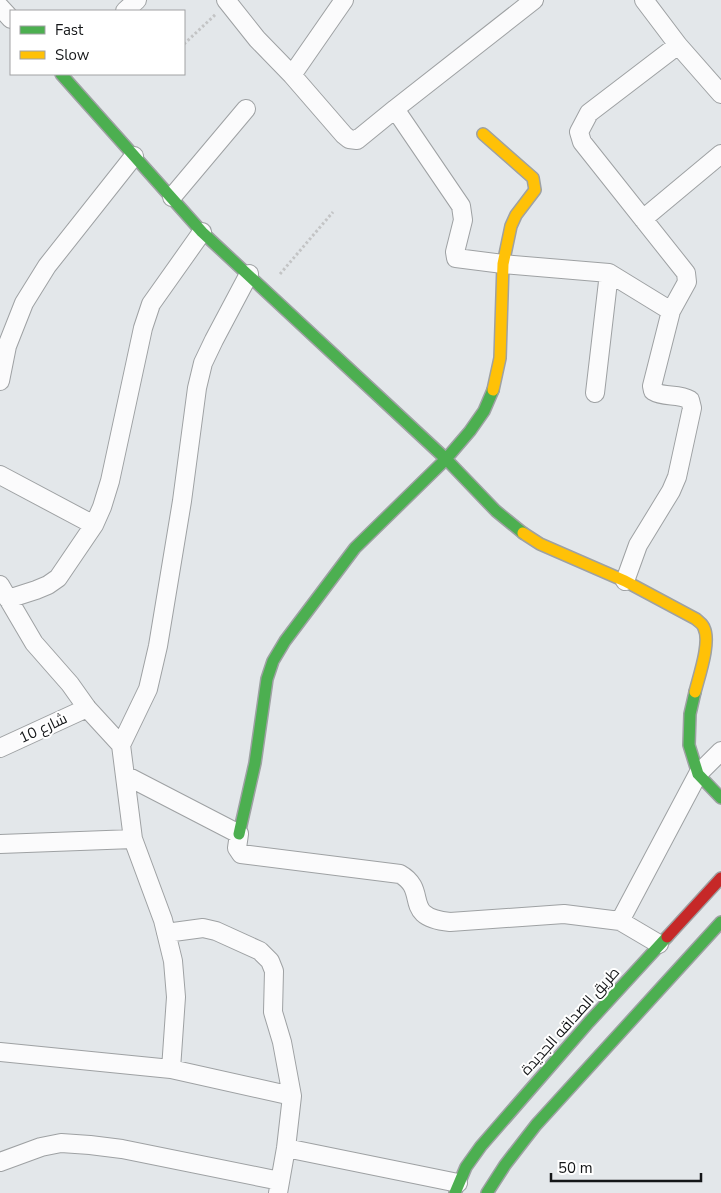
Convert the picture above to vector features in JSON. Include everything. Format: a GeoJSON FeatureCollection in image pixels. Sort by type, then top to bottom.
{"type":"FeatureCollection","features":[{"type":"Feature","properties":{"kind":"street"},"geometry":{"type":"LineString","coordinates":[[126,10],[137,0]]}},
{"type":"Feature","properties":{"kind":"street"},"geometry":{"type":"LineString","coordinates":[[292,75],[344,0]]}},
{"type":"Feature","properties":{"kind":"street"},"geometry":{"type":"LineString","coordinates":[[228,1],[257,39],[292,75],[344,135],[349,139],[357,140],[534,0]]}},
{"type":"Feature","properties":{"kind":"street"},"geometry":{"type":"LineString","coordinates":[[644,0],[678,45],[721,94]]}},
{"type":"Feature","properties":{"kind":"street"},"geometry":{"type":"LineString","coordinates":[[0,7],[10,18]]}},
{"type":"Feature","properties":{"kind":"street"},"geometry":{"type":"LineString","coordinates":[[625,581],[638,545],[678,477],[692,408],[690,400],[684,396],[657,393],[653,391],[652,386],[671,311],[687,282],[686,272],[582,142],[579,132],[589,113],[678,45]]}},
{"type":"Feature","properties":{"kind":"street"},"geometry":{"type":"LineString","coordinates":[[63,75],[202,232],[446,459],[513,526],[540,544],[625,581],[696,619],[704,626],[706,645],[690,714],[689,745],[698,774],[721,798]]}},
{"type":"Feature","properties":{"kind":"street"},"geometry":{"type":"LineString","coordinates":[[395,109],[460,206],[464,220],[455,252],[456,258],[609,273],[671,311]]}},
{"type":"Feature","properties":{"kind":"street"},"geometry":{"type":"LineString","coordinates":[[172,197],[246,110]]}},
{"type":"Feature","properties":{"kind":"street"},"geometry":{"type":"LineString","coordinates":[[483,134],[533,178],[536,184],[535,190],[516,215],[511,226],[503,264],[500,358],[495,384],[484,411],[470,432],[446,459],[355,548],[285,641],[273,661],[267,679],[255,763],[237,848],[241,854],[400,874],[409,879],[413,884],[419,910],[426,916],[436,920],[450,922],[564,914],[620,921],[659,944]]}},
{"type":"Feature","properties":{"kind":"street"},"geometry":{"type":"LineString","coordinates":[[643,219],[721,154]]}},
{"type":"Feature","properties":{"kind":"street"},"geometry":{"type":"LineString","coordinates":[[0,381],[3,344],[24,304],[47,266],[134,156]]}},
{"type":"Feature","properties":{"kind":"street"},"geometry":{"type":"LineString","coordinates":[[122,745],[87,708],[70,684],[34,643],[4,592],[42,588],[58,578],[94,524],[102,507],[110,481],[151,304],[202,232]]}},
{"type":"Feature","properties":{"kind":"street"},"geometry":{"type":"LineString","coordinates":[[595,393],[609,273]]}},
{"type":"Feature","properties":{"kind":"street"},"geometry":{"type":"LineString","coordinates":[[171,1069],[176,997],[173,961],[163,920],[133,839],[122,745],[148,689],[158,646],[182,501],[197,388],[203,363],[249,274]]}},
{"type":"Feature","properties":{"kind":"street"},"geometry":{"type":"LineString","coordinates":[[0,475],[94,524]]}},
{"type":"Feature","properties":{"kind":"street","name":"شارع 10"},"geometry":{"type":"LineString","coordinates":[[0,748],[87,708]]}},
{"type":"Feature","properties":{"kind":"street"},"geometry":{"type":"LineString","coordinates":[[620,921],[698,774],[721,751]]}},
{"type":"Feature","properties":{"kind":"street"},"geometry":{"type":"LineString","coordinates":[[126,775],[240,834]]}},
{"type":"Feature","properties":{"kind":"street"},"geometry":{"type":"LineString","coordinates":[[0,844],[133,839]]}},
{"type":"Feature","properties":{"kind":"street","name":"طريق الصداقه الجديدة"},"geometry":{"type":"LineString","coordinates":[[487,1193],[505,1164],[601,1030],[659,944],[721,878]]}},
{"type":"Feature","properties":{"kind":"street","name":"طريق الصداقه الجديدة"},"geometry":{"type":"LineString","coordinates":[[456,1188],[466,1167],[481,1146],[601,1030],[721,922]]}},
{"type":"Feature","properties":{"kind":"street"},"geometry":{"type":"LineString","coordinates":[[0,1162],[41,1147],[60,1143],[90,1144],[131,1151],[279,1187],[292,1096],[282,1042],[275,1024],[273,1012],[274,970],[270,961],[260,950],[216,931],[203,928],[166,933]]}},
{"type":"Feature","properties":{"kind":"street"},"geometry":{"type":"LineString","coordinates":[[0,1052],[171,1069],[292,1096]]}},
{"type":"Feature","properties":{"kind":"street"},"geometry":{"type":"LineString","coordinates":[[286,1148],[456,1188]]}},
{"type":"Feature","properties":{"kind":"path"},"geometry":{"type":"LineString","coordinates":[[185,43],[228,1]]}},
{"type":"Feature","properties":{"kind":"path"},"geometry":{"type":"LineString","coordinates":[[266,290],[333,212]]}},
{"type":"Feature","properties":{"kind":"traffic: fast"},"geometry":{"type":"LineString","coordinates":[[62,75],[202,232],[446,459],[496,511],[523,533]]}},
{"type":"Feature","properties":{"kind":"traffic: fast"},"geometry":{"type":"LineString","coordinates":[[239,834],[255,763],[267,679],[273,661],[285,641],[355,548],[446,459],[470,431],[484,411],[493,390]]}},
{"type":"Feature","properties":{"kind":"traffic: fast"},"geometry":{"type":"LineString","coordinates":[[695,692],[690,714],[689,745],[698,774],[721,798]]}},
{"type":"Feature","properties":{"kind":"traffic: fast"},"geometry":{"type":"LineString","coordinates":[[487,1193],[505,1165],[536,1125],[721,922]]}},
{"type":"Feature","properties":{"kind":"traffic: fast"},"geometry":{"type":"LineString","coordinates":[[455,1193],[466,1167],[481,1146],[589,1022],[667,937]]}},
{"type":"Feature","properties":{"kind":"traffic: slow"},"geometry":{"type":"LineString","coordinates":[[483,134],[533,178],[535,190],[516,215],[511,226],[503,264],[500,358],[493,390]]}},
{"type":"Feature","properties":{"kind":"traffic: slow"},"geometry":{"type":"LineString","coordinates":[[523,533],[540,544],[625,581],[701,623],[706,634],[706,642],[704,659],[695,692]]}},
{"type":"Feature","properties":{"kind":"traffic: jam"},"geometry":{"type":"LineString","coordinates":[[667,937],[721,878]]}}]}
